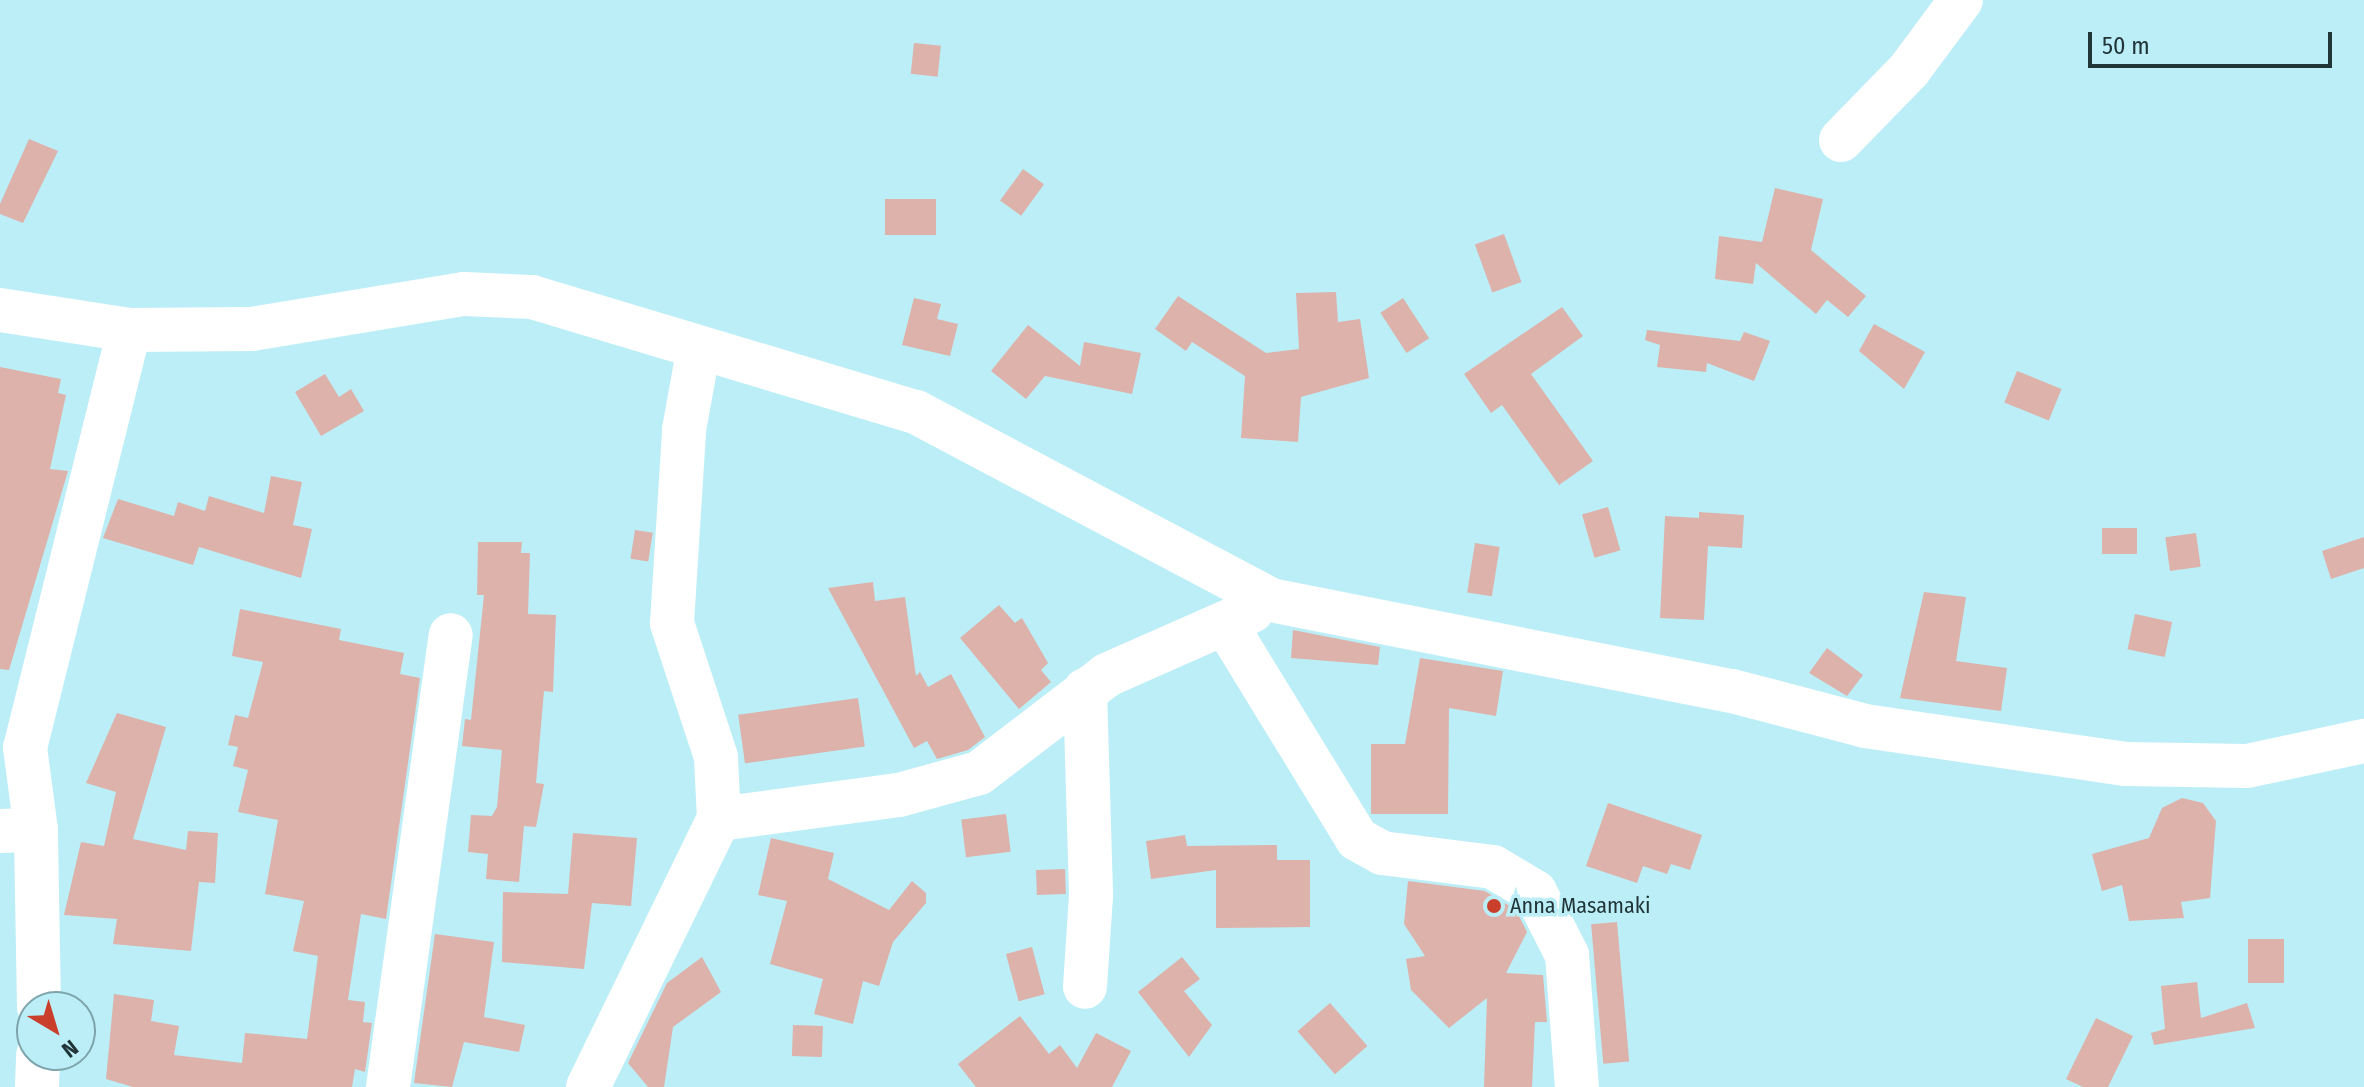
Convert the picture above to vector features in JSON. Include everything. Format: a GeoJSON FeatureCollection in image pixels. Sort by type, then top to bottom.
{"type":"FeatureCollection","features":[{"type":"Feature","properties":{"kind":"street"},"geometry":{"type":"LineString","coordinates":[[1841,140],[1909,70],[1961,0]]}},
{"type":"Feature","properties":{"kind":"street"},"geometry":{"type":"LineString","coordinates":[[0,310],[129,330],[252,329],[464,294],[579,308],[698,352],[916,412],[1271,600],[1732,691],[1865,726],[2111,762],[2247,766],[2364,741]]}},
{"type":"Feature","properties":{"kind":"street"},"geometry":{"type":"LineString","coordinates":[[37,991],[18,830],[25,748],[39,670],[89,511],[129,330]]}},
{"type":"Feature","properties":{"kind":"street"},"geometry":{"type":"LineString","coordinates":[[588,1087],[719,819],[716,757],[672,623],[684,430],[698,352]]}},
{"type":"Feature","properties":{"kind":"street"},"geometry":{"type":"LineString","coordinates":[[719,819],[899,795],[979,773],[1085,690],[1226,625],[1271,600]]}},
{"type":"Feature","properties":{"kind":"street"},"geometry":{"type":"LineString","coordinates":[[1226,625],[1357,839],[1382,853],[1493,867],[1535,892],[1567,955],[1577,1087]]}},
{"type":"Feature","properties":{"kind":"street"},"geometry":{"type":"LineString","coordinates":[[388,1087],[451,635]]}},
{"type":"Feature","properties":{"kind":"street"},"geometry":{"type":"LineString","coordinates":[[1085,690],[1091,896],[1085,987]]}},
{"type":"Feature","properties":{"kind":"building"},"geometry":{"type":"Polygon","coordinates":[[[914,43],[941,46],[938,77],[911,74],[914,43]]]}},
{"type":"Feature","properties":{"kind":"building"},"geometry":{"type":"Polygon","coordinates":[[[29,139],[58,151],[23,223],[0,214],[0,204],[29,139]]]}},
{"type":"Feature","properties":{"kind":"building"},"geometry":{"type":"Polygon","coordinates":[[[1023,169],[1044,184],[1021,216],[1000,201],[1023,169]]]}},
{"type":"Feature","properties":{"kind":"building"},"geometry":{"type":"Polygon","coordinates":[[[1775,188],[1823,199],[1811,250],[1866,296],[1848,317],[1827,300],[1816,314],[1756,263],[1753,284],[1715,279],[1719,236],[1762,242],[1775,188]]]}},
{"type":"Feature","properties":{"kind":"building"},"geometry":{"type":"Polygon","coordinates":[[[885,199],[936,199],[936,235],[885,235],[885,199]]]}},
{"type":"Feature","properties":{"kind":"building"},"geometry":{"type":"Polygon","coordinates":[[[1504,234],[1521,282],[1492,293],[1475,245],[1504,234]]]}},
{"type":"Feature","properties":{"kind":"building"},"geometry":{"type":"Polygon","coordinates":[[[1336,292],[1338,322],[1360,319],[1369,378],[1301,397],[1298,442],[1241,438],[1245,376],[1192,342],[1186,351],[1155,329],[1178,296],[1266,353],[1299,349],[1296,293],[1336,292]]]}},
{"type":"Feature","properties":{"kind":"building"},"geometry":{"type":"Polygon","coordinates":[[[914,298],[941,304],[937,319],[958,324],[950,356],[902,345],[914,298]]]}},
{"type":"Feature","properties":{"kind":"building"},"geometry":{"type":"Polygon","coordinates":[[[1403,298],[1429,338],[1406,353],[1380,313],[1403,298]]]}},
{"type":"Feature","properties":{"kind":"building"},"geometry":{"type":"Polygon","coordinates":[[[1562,307],[1583,336],[1531,374],[1593,461],[1559,485],[1502,405],[1491,413],[1464,374],[1562,307]]]}},
{"type":"Feature","properties":{"kind":"building"},"geometry":{"type":"Polygon","coordinates":[[[1874,324],[1925,352],[1904,389],[1859,351],[1874,324]]]}},
{"type":"Feature","properties":{"kind":"building"},"geometry":{"type":"Polygon","coordinates":[[[1028,325],[1080,366],[1084,342],[1141,353],[1132,394],[1045,376],[1026,399],[991,371],[1028,325]]]}},
{"type":"Feature","properties":{"kind":"building"},"geometry":{"type":"Polygon","coordinates":[[[1647,330],[1740,341],[1744,332],[1770,341],[1754,381],[1707,363],[1706,372],[1657,367],[1660,345],[1645,340],[1647,330]]]}},
{"type":"Feature","properties":{"kind":"building"},"geometry":{"type":"Polygon","coordinates":[[[0,367],[61,379],[58,393],[66,395],[50,469],[68,471],[9,670],[0,669],[0,367]]]}},
{"type":"Feature","properties":{"kind":"building"},"geometry":{"type":"Polygon","coordinates":[[[2017,371],[2062,389],[2049,421],[2004,403],[2017,371]]]}},
{"type":"Feature","properties":{"kind":"building"},"geometry":{"type":"Polygon","coordinates":[[[325,374],[339,397],[351,389],[364,411],[321,436],[295,392],[325,374]]]}},
{"type":"Feature","properties":{"kind":"building"},"geometry":{"type":"Polygon","coordinates":[[[271,476],[302,482],[293,525],[312,529],[301,578],[199,547],[193,565],[103,538],[118,499],[174,516],[178,502],[205,511],[209,496],[264,513],[271,476]]]}},
{"type":"Feature","properties":{"kind":"building"},"geometry":{"type":"Polygon","coordinates":[[[1608,507],[1620,550],[1594,558],[1582,514],[1608,507]]]}},
{"type":"Feature","properties":{"kind":"building"},"geometry":{"type":"Polygon","coordinates":[[[1699,512],[1744,515],[1742,548],[1708,546],[1704,620],[1660,618],[1665,516],[1699,518],[1699,512]]]}},
{"type":"Feature","properties":{"kind":"building"},"geometry":{"type":"Polygon","coordinates":[[[2102,528],[2137,528],[2137,554],[2102,554],[2102,528]]]}},
{"type":"Feature","properties":{"kind":"building"},"geometry":{"type":"Polygon","coordinates":[[[635,530],[653,533],[648,561],[630,559],[635,530]]]}},
{"type":"Feature","properties":{"kind":"building"},"geometry":{"type":"Polygon","coordinates":[[[2196,533],[2201,567],[2170,571],[2165,537],[2196,533]]]}},
{"type":"Feature","properties":{"kind":"building"},"geometry":{"type":"Polygon","coordinates":[[[2364,537],[2364,568],[2331,579],[2322,551],[2364,537]]]}},
{"type":"Feature","properties":{"kind":"building"},"geometry":{"type":"Polygon","coordinates":[[[478,542],[522,542],[521,553],[530,553],[528,614],[556,615],[553,692],[544,691],[536,783],[544,784],[536,827],[524,826],[519,882],[486,879],[488,854],[468,852],[471,815],[492,816],[497,807],[502,750],[462,746],[465,719],[471,720],[484,595],[477,595],[478,542]]]}},
{"type":"Feature","properties":{"kind":"building"},"geometry":{"type":"Polygon","coordinates":[[[1475,543],[1500,547],[1492,596],[1467,592],[1475,543]]]}},
{"type":"Feature","properties":{"kind":"building"},"geometry":{"type":"Polygon","coordinates":[[[873,582],[875,601],[905,597],[916,676],[920,672],[928,687],[951,674],[985,737],[968,750],[937,759],[927,741],[914,748],[828,588],[873,582]]]}},
{"type":"Feature","properties":{"kind":"building"},"geometry":{"type":"Polygon","coordinates":[[[1924,592],[1966,597],[1956,661],[2007,668],[2001,711],[1900,698],[1924,592]]]}},
{"type":"Feature","properties":{"kind":"building"},"geometry":{"type":"Polygon","coordinates":[[[999,605],[1015,623],[1022,618],[1048,663],[1041,670],[1051,682],[1019,709],[960,638],[999,605]]]}},
{"type":"Feature","properties":{"kind":"building"},"geometry":{"type":"Polygon","coordinates":[[[240,609],[341,629],[339,640],[404,653],[400,674],[420,678],[386,919],[361,914],[348,1000],[365,1002],[363,1022],[372,1023],[365,1072],[355,1069],[352,1087],[133,1087],[106,1079],[114,994],[154,1000],[151,1021],[179,1026],[174,1055],[242,1063],[245,1033],[307,1039],[318,956],[293,951],[304,901],[265,894],[278,820],[238,812],[248,770],[233,766],[238,747],[228,745],[235,715],[248,718],[263,662],[232,656],[240,609]]]}},
{"type":"Feature","properties":{"kind":"building"},"geometry":{"type":"Polygon","coordinates":[[[2135,614],[2172,622],[2165,657],[2128,649],[2135,614]]]}},
{"type":"Feature","properties":{"kind":"building"},"geometry":{"type":"Polygon","coordinates":[[[1293,630],[1380,647],[1378,665],[1291,658],[1293,630]]]}},
{"type":"Feature","properties":{"kind":"building"},"geometry":{"type":"Polygon","coordinates":[[[1827,648],[1863,675],[1847,696],[1809,673],[1827,648]]]}},
{"type":"Feature","properties":{"kind":"building"},"geometry":{"type":"Polygon","coordinates":[[[1420,658],[1503,671],[1496,716],[1449,708],[1448,814],[1371,814],[1371,744],[1405,744],[1420,658]]]}},
{"type":"Feature","properties":{"kind":"building"},"geometry":{"type":"Polygon","coordinates":[[[858,698],[865,747],[745,763],[738,715],[858,698]]]}},
{"type":"Feature","properties":{"kind":"building"},"geometry":{"type":"Polygon","coordinates":[[[117,713],[166,727],[133,839],[186,850],[188,831],[218,833],[215,883],[199,882],[191,951],[113,944],[117,919],[64,915],[81,842],[104,846],[116,792],[86,783],[117,713]]]}},
{"type":"Feature","properties":{"kind":"building"},"geometry":{"type":"Polygon","coordinates":[[[2182,798],[2203,803],[2216,821],[2210,898],[2181,902],[2184,918],[2129,921],[2122,885],[2102,891],[2092,854],[2149,838],[2162,808],[2182,798]]]}},
{"type":"Feature","properties":{"kind":"building"},"geometry":{"type":"Polygon","coordinates":[[[1608,803],[1702,835],[1690,870],[1671,864],[1667,874],[1643,866],[1637,883],[1586,866],[1608,803]]]}},
{"type":"Feature","properties":{"kind":"building"},"geometry":{"type":"Polygon","coordinates":[[[1006,814],[1011,852],[966,857],[961,819],[1006,814]]]}},
{"type":"Feature","properties":{"kind":"building"},"geometry":{"type":"Polygon","coordinates":[[[573,833],[637,838],[631,906],[592,903],[584,969],[502,962],[503,892],[568,894],[573,833]]]}},
{"type":"Feature","properties":{"kind":"building"},"geometry":{"type":"Polygon","coordinates":[[[1185,835],[1187,846],[1277,845],[1277,860],[1310,860],[1310,927],[1216,928],[1216,870],[1151,879],[1146,841],[1185,835]]]}},
{"type":"Feature","properties":{"kind":"building"},"geometry":{"type":"Polygon","coordinates":[[[771,838],[834,853],[828,879],[889,910],[912,881],[926,893],[926,903],[893,942],[879,986],[863,981],[853,1024],[814,1014],[823,979],[770,964],[787,901],[758,895],[771,838]]]}},
{"type":"Feature","properties":{"kind":"building"},"geometry":{"type":"Polygon","coordinates":[[[1065,869],[1066,894],[1037,895],[1036,870],[1065,869]]]}},
{"type":"Feature","properties":{"kind":"building"},"geometry":{"type":"Polygon","coordinates":[[[1408,881],[1485,891],[1516,910],[1527,932],[1506,973],[1543,975],[1547,1022],[1535,1022],[1532,1087],[1484,1087],[1487,998],[1449,1028],[1411,990],[1406,959],[1425,956],[1404,924],[1408,881]]]}},
{"type":"Feature","properties":{"kind":"building"},"geometry":{"type":"Polygon","coordinates":[[[1617,922],[1629,1061],[1603,1064],[1591,924],[1617,922]]]}},
{"type":"Feature","properties":{"kind":"building"},"geometry":{"type":"Polygon","coordinates":[[[435,934],[494,942],[484,1017],[525,1025],[519,1052],[464,1042],[452,1087],[414,1083],[435,934]]]}},
{"type":"Feature","properties":{"kind":"building"},"geometry":{"type":"Polygon","coordinates":[[[2248,939],[2284,939],[2284,983],[2248,983],[2248,939]]]}},
{"type":"Feature","properties":{"kind":"building"},"geometry":{"type":"Polygon","coordinates":[[[1032,947],[1045,994],[1019,1001],[1006,954],[1032,947]]]}},
{"type":"Feature","properties":{"kind":"building"},"geometry":{"type":"Polygon","coordinates":[[[702,957],[721,992],[673,1027],[664,1087],[648,1087],[628,1063],[667,983],[702,957]]]}},
{"type":"Feature","properties":{"kind":"building"},"geometry":{"type":"Polygon","coordinates":[[[1182,957],[1200,979],[1184,991],[1212,1025],[1189,1057],[1138,992],[1182,957]]]}},
{"type":"Feature","properties":{"kind":"building"},"geometry":{"type":"Polygon","coordinates":[[[2197,982],[2201,1018],[2247,1003],[2255,1028],[2154,1045],[2151,1033],[2165,1029],[2161,986],[2197,982]]]}},
{"type":"Feature","properties":{"kind":"building"},"geometry":{"type":"Polygon","coordinates":[[[1330,1003],[1367,1046],[1335,1074],[1298,1031],[1330,1003]]]}},
{"type":"Feature","properties":{"kind":"building"},"geometry":{"type":"Polygon","coordinates":[[[1020,1016],[1049,1054],[1060,1045],[1077,1068],[1096,1033],[1131,1051],[1112,1087],[976,1087],[958,1064],[1020,1016]]]}},
{"type":"Feature","properties":{"kind":"building"},"geometry":{"type":"Polygon","coordinates":[[[2096,1018],[2133,1036],[2108,1087],[2083,1087],[2066,1079],[2096,1018]]]}},
{"type":"Feature","properties":{"kind":"building"},"geometry":{"type":"Polygon","coordinates":[[[793,1025],[823,1026],[822,1057],[792,1056],[793,1025]]]}},
{"type":"Feature","properties":{"kind":"place","name":"Anna Masamaki"},"geometry":{"type":"Point","coordinates":[1494,906]}}]}
